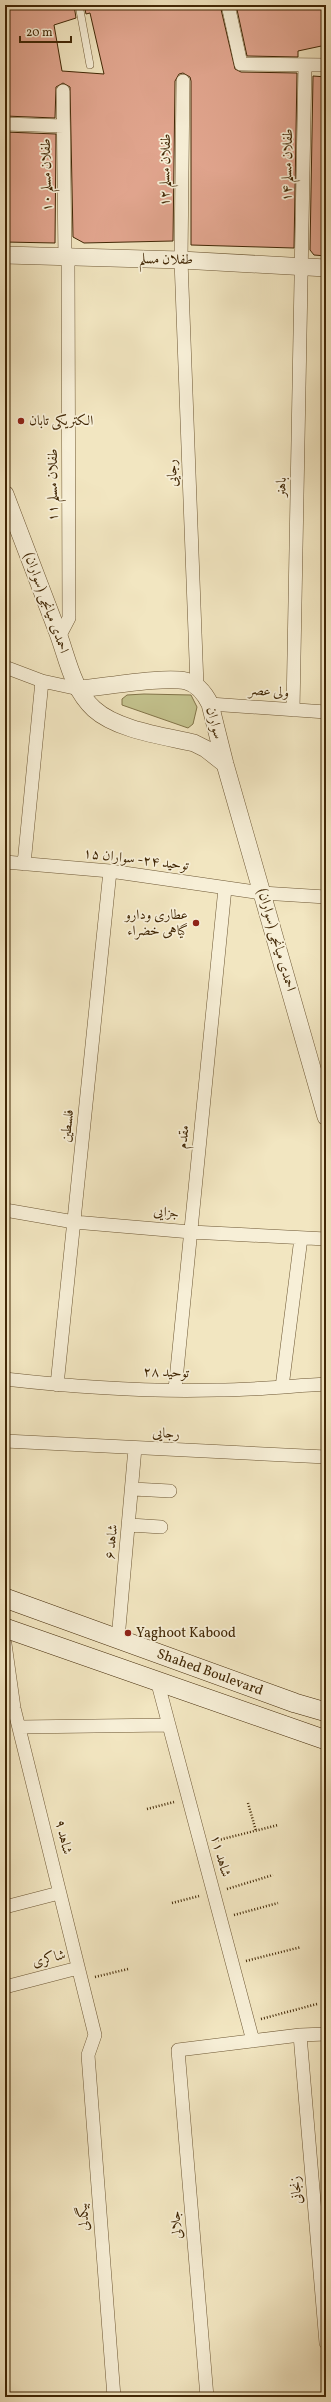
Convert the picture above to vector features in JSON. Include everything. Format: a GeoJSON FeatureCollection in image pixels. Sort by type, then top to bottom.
{"type":"FeatureCollection","features":[{"type":"Feature","properties":{"kind":"main road","name":"Shahed Boulevard"},"geometry":{"type":"LineString","coordinates":[[5,1598],[295,1703],[326,1712]]}},
{"type":"Feature","properties":{"kind":"main road","name":"Shahed Boulevard"},"geometry":{"type":"LineString","coordinates":[[5,1628],[326,1740]]}},
{"type":"Feature","properties":{"kind":"street"},"geometry":{"type":"LineString","coordinates":[[228,5],[241,64],[326,65]]}},
{"type":"Feature","properties":{"kind":"street","name":"طفلان مسلم ۱۴"},"geometry":{"type":"LineString","coordinates":[[303,265],[305,65]]}},
{"type":"Feature","properties":{"kind":"street","name":"طفلان مسلم ۱۲"},"geometry":{"type":"LineString","coordinates":[[180,260],[183,81]]}},
{"type":"Feature","properties":{"kind":"street","name":"طفلان مسلم ۱۰"},"geometry":{"type":"LineString","coordinates":[[63,91],[66,258]]}},
{"type":"Feature","properties":{"kind":"street"},"geometry":{"type":"LineString","coordinates":[[5,124],[63,126]]}},
{"type":"Feature","properties":{"kind":"street","name":"طفلان مسلم"},"geometry":{"type":"LineString","coordinates":[[5,256],[180,260],[303,265],[326,268]]}},
{"type":"Feature","properties":{"kind":"street","name":"طفلان مسلم ۱۱"},"geometry":{"type":"LineString","coordinates":[[59,636],[69,618],[66,258]]}},
{"type":"Feature","properties":{"kind":"street","name":"رجایی"},"geometry":{"type":"LineString","coordinates":[[180,260],[197,686]]}},
{"type":"Feature","properties":{"kind":"street","name":"باهنر"},"geometry":{"type":"LineString","coordinates":[[293,710],[303,265]]}},
{"type":"Feature","properties":{"kind":"street","name":"احمدی میانجی (سواران)"},"geometry":{"type":"LineString","coordinates":[[5,494],[79,690],[94,709],[111,721],[194,743],[206,749],[225,764],[326,1116]]}},
{"type":"Feature","properties":{"kind":"street"},"geometry":{"type":"LineString","coordinates":[[5,667],[42,681],[79,690],[167,681],[186,681],[197,686]]}},
{"type":"Feature","properties":{"kind":"street"},"geometry":{"type":"LineString","coordinates":[[24,864],[42,681]]}},
{"type":"Feature","properties":{"kind":"street","name":"سواران"},"geometry":{"type":"LineString","coordinates":[[197,686],[210,704],[225,764]]}},
{"type":"Feature","properties":{"kind":"street","name":"ولی عصر"},"geometry":{"type":"LineString","coordinates":[[210,704],[326,712]]}},
{"type":"Feature","properties":{"kind":"street","name":"توحید ۲۴- سواران ۱۵"},"geometry":{"type":"LineString","coordinates":[[5,862],[110,871],[262,893],[326,897]]}},
{"type":"Feature","properties":{"kind":"street","name":"فلسطین"},"geometry":{"type":"LineString","coordinates":[[57,1385],[110,871]]}},
{"type":"Feature","properties":{"kind":"street","name":"مقدم"},"geometry":{"type":"LineString","coordinates":[[175,1390],[225,888]]}},
{"type":"Feature","properties":{"kind":"street","name":"جزایی"},"geometry":{"type":"LineString","coordinates":[[5,1210],[74,1222],[191,1232],[326,1239]]}},
{"type":"Feature","properties":{"kind":"street"},"geometry":{"type":"LineString","coordinates":[[282,1387],[301,1238]]}},
{"type":"Feature","properties":{"kind":"street","name":"توحید ۲۸"},"geometry":{"type":"LineString","coordinates":[[5,1379],[57,1385],[175,1390],[217,1390],[326,1384]]}},
{"type":"Feature","properties":{"kind":"street","name":"رجایی"},"geometry":{"type":"LineString","coordinates":[[5,1441],[326,1458]]}},
{"type":"Feature","properties":{"kind":"street","name":"شاهد ۶"},"geometry":{"type":"LineString","coordinates":[[118,1640],[130,1525],[135,1448]]}},
{"type":"Feature","properties":{"kind":"street"},"geometry":{"type":"LineString","coordinates":[[133,1489],[170,1491]]}},
{"type":"Feature","properties":{"kind":"street"},"geometry":{"type":"LineString","coordinates":[[130,1525],[161,1527]]}},
{"type":"Feature","properties":{"kind":"street","name":"شاهد ۹"},"geometry":{"type":"LineString","coordinates":[[5,1644],[9,1707],[20,1727],[59,1893],[95,2035]]}},
{"type":"Feature","properties":{"kind":"street","name":"شاهد ۱۱"},"geometry":{"type":"LineString","coordinates":[[157,1680],[253,2041]]}},
{"type":"Feature","properties":{"kind":"street"},"geometry":{"type":"LineString","coordinates":[[20,1727],[169,1724]]}},
{"type":"Feature","properties":{"kind":"street"},"geometry":{"type":"LineString","coordinates":[[5,1907],[59,1893]]}},
{"type":"Feature","properties":{"kind":"street","name":"شاکری"},"geometry":{"type":"LineString","coordinates":[[5,1987],[78,1968]]}},
{"type":"Feature","properties":{"kind":"street"},"geometry":{"type":"LineString","coordinates":[[253,2041],[300,2035],[326,2034]]}},
{"type":"Feature","properties":{"kind":"street","name":"بیگدلی"},"geometry":{"type":"LineString","coordinates":[[95,2035],[88,2055],[114,2397]]}},
{"type":"Feature","properties":{"kind":"street","name":"زنجانی"},"geometry":{"type":"LineString","coordinates":[[300,2035],[326,2343]]}},
{"type":"Feature","properties":{"kind":"street","name":"جلالی"},"geometry":{"type":"LineString","coordinates":[[207,2397],[178,2050],[253,2041]]}},
{"type":"Feature","properties":{"kind":"lane"},"geometry":{"type":"LineString","coordinates":[[79,5],[90,65]]}},
{"type":"Feature","properties":{"kind":"path"},"geometry":{"type":"LineString","coordinates":[[147,1809],[188,1798]]}},
{"type":"Feature","properties":{"kind":"path"},"geometry":{"type":"LineString","coordinates":[[248,1803],[256,1831]]}},
{"type":"Feature","properties":{"kind":"path"},"geometry":{"type":"LineString","coordinates":[[201,1845],[278,1825]]}},
{"type":"Feature","properties":{"kind":"path"},"geometry":{"type":"LineString","coordinates":[[172,1903],[213,1893],[273,1875]]}},
{"type":"Feature","properties":{"kind":"path"},"geometry":{"type":"LineString","coordinates":[[220,1919],[278,1903]]}},
{"type":"Feature","properties":{"kind":"path"},"geometry":{"type":"LineString","coordinates":[[232,1964],[301,1947]]}},
{"type":"Feature","properties":{"kind":"path"},"geometry":{"type":"LineString","coordinates":[[82,1981],[128,1969]]}},
{"type":"Feature","properties":{"kind":"path"},"geometry":{"type":"LineString","coordinates":[[247,2022],[317,2004]]}},
{"type":"Feature","properties":{"kind":"shaded area"},"geometry":{"type":"Polygon","coordinates":[[[127,695],[191,695],[197,707],[193,724],[188,728],[122,705],[122,699],[127,695]]]}},
{"type":"Feature","properties":{"kind":"building"},"geometry":{"type":"Polygon","coordinates":[[[5,5],[74,5],[76,18],[54,25],[62,71],[104,74],[90,13],[86,14],[84,5],[220,5],[235,69],[241,72],[297,73],[294,248],[191,245],[191,81],[190,77],[183,73],[179,74],[175,81],[173,241],[84,243],[73,237],[70,87],[63,83],[56,87],[55,118],[5,116],[5,5]]]}},
{"type":"Feature","properties":{"kind":"building"},"geometry":{"type":"Polygon","coordinates":[[[236,5],[326,5],[326,45],[298,51],[298,57],[247,56],[236,5]]]}},
{"type":"Feature","properties":{"kind":"building"},"geometry":{"type":"Polygon","coordinates":[[[313,76],[326,77],[326,256],[314,255],[310,250],[313,76]]]}},
{"type":"Feature","properties":{"kind":"building"},"geometry":{"type":"Polygon","coordinates":[[[5,132],[56,134],[55,243],[5,242],[5,132]]]}},
{"type":"Feature","properties":{"kind":"place","name":"الکتریکی تابان"},"geometry":{"type":"Point","coordinates":[21,421]}},
{"type":"Feature","properties":{"kind":"place","name":"عطاری ودارو گیاهی خضراء"},"geometry":{"type":"Point","coordinates":[196,923]}},
{"type":"Feature","properties":{"kind":"place","name":"Yaghoot Kabood"},"geometry":{"type":"Point","coordinates":[128,1633]}}]}
